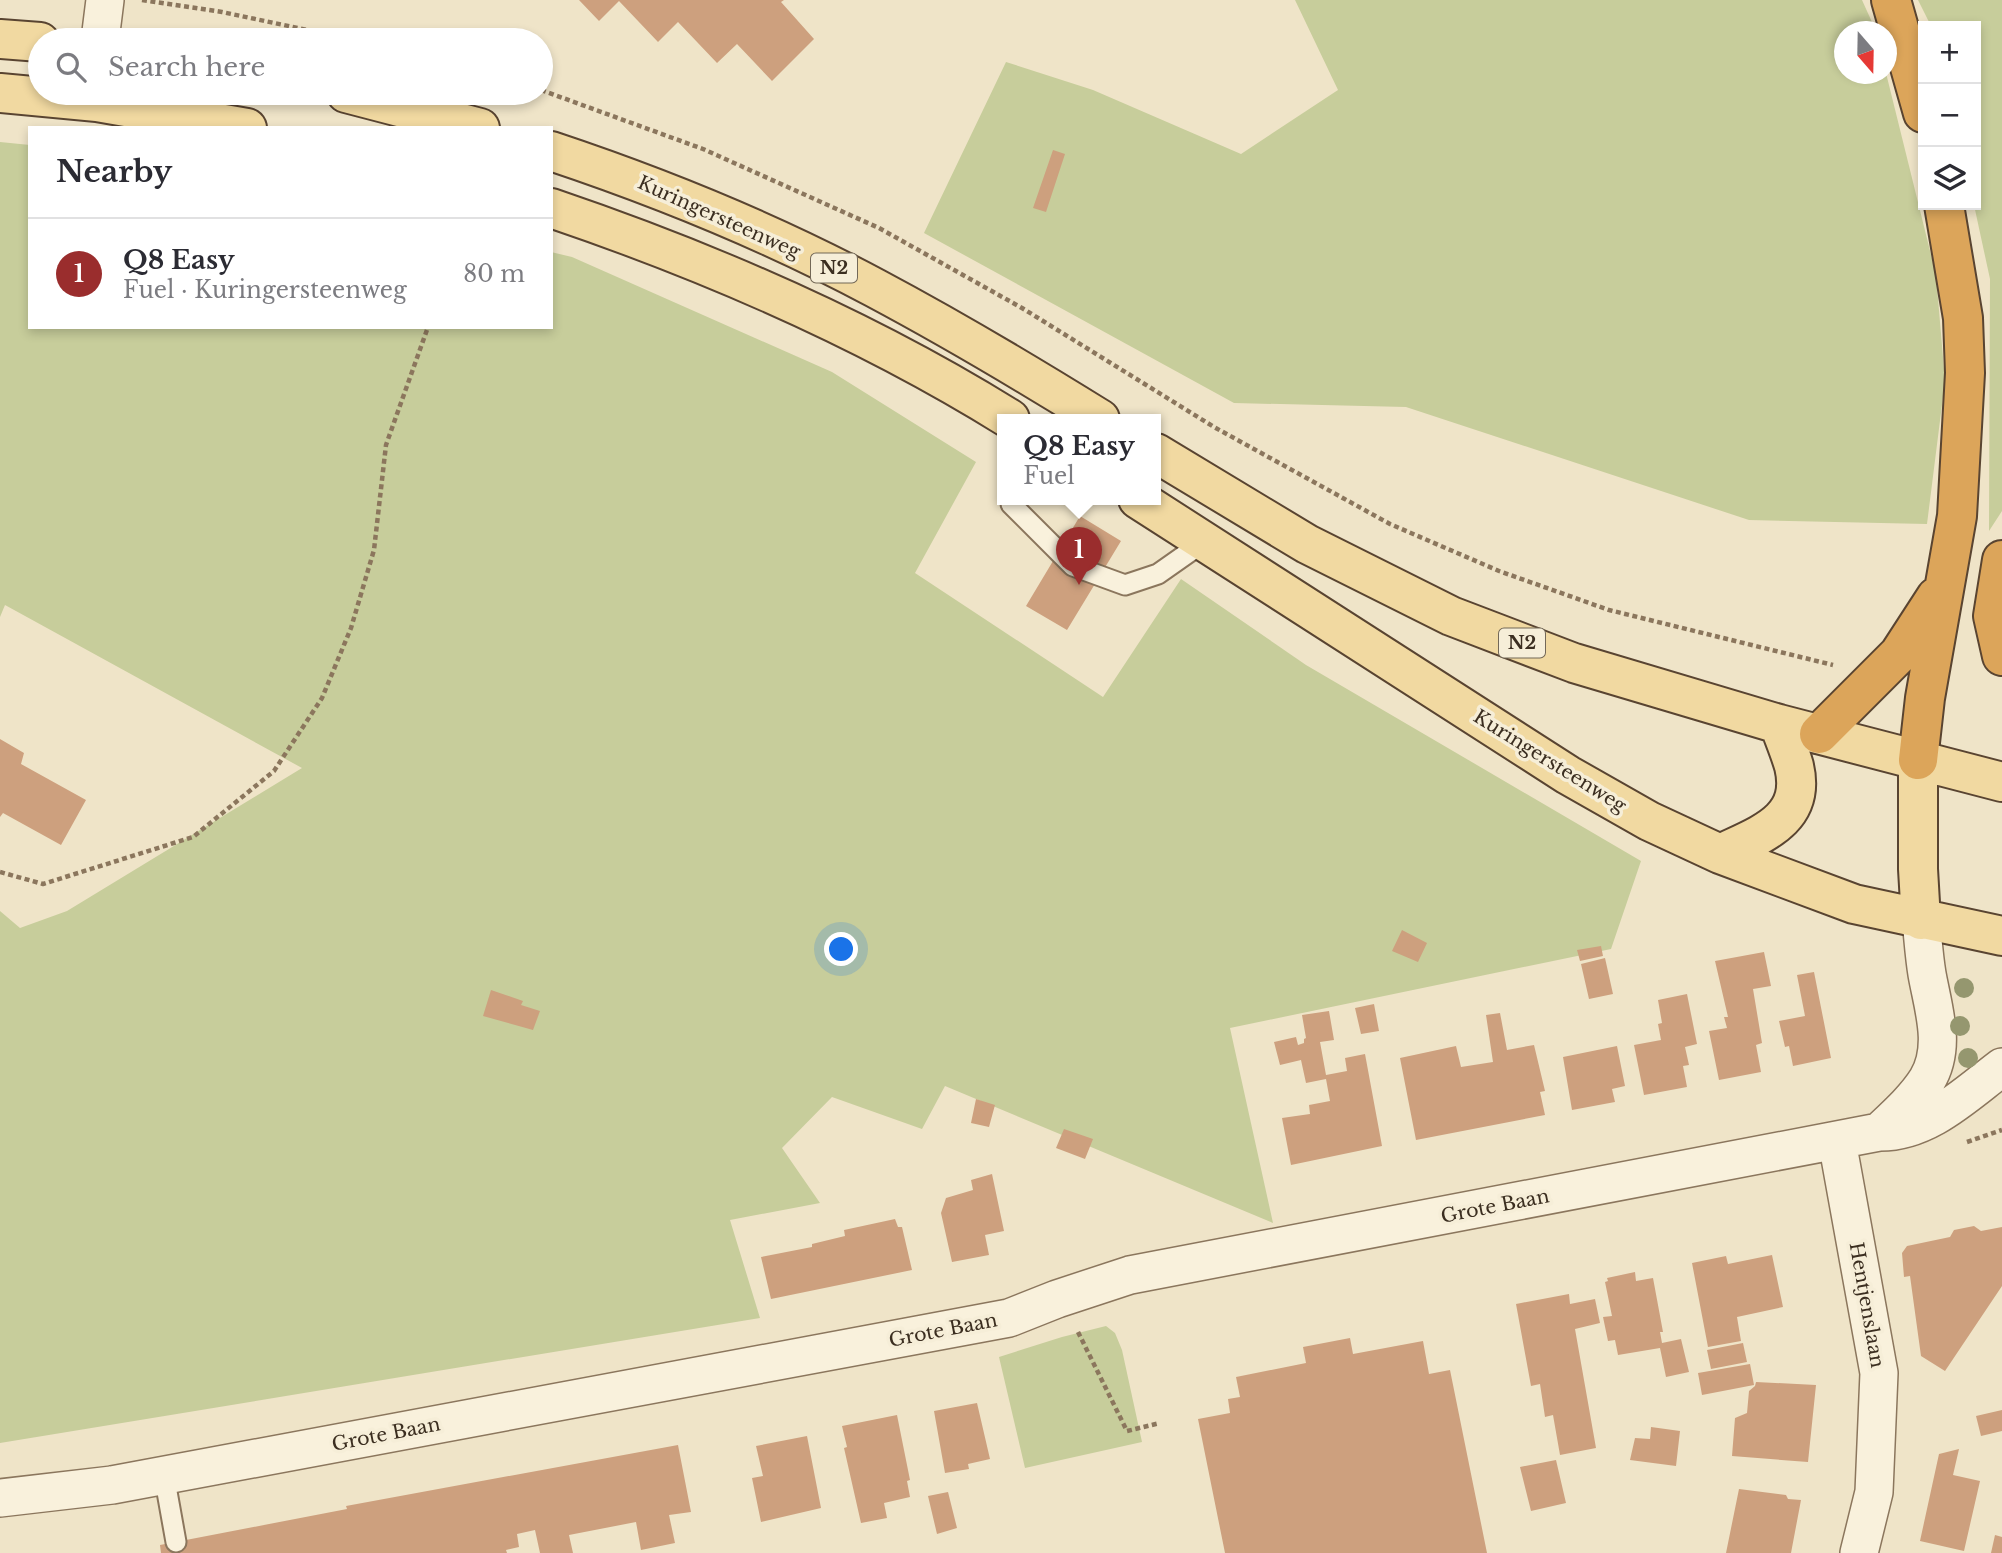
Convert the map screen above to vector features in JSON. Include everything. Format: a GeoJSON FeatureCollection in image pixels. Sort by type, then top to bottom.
{"type":"FeatureCollection","features":[{"type":"Feature","properties":{"kind":"highway"},"geometry":{"type":"LineString","coordinates":[[1891,0],[1918,95]]}},
{"type":"Feature","properties":{"kind":"highway"},"geometry":{"type":"LineString","coordinates":[[1918,760],[1925,698],[1957,516],[1965,373],[1964,318],[1945,210]]}},
{"type":"Feature","properties":{"kind":"highway"},"geometry":{"type":"LineString","coordinates":[[2002,560],[1993,617],[2002,656]]}},
{"type":"Feature","properties":{"kind":"highway"},"geometry":{"type":"LineString","coordinates":[[1819,734],[1899,654],[1944,587]]}},
{"type":"Feature","properties":{"kind":"main road"},"geometry":{"type":"LineString","coordinates":[[0,39],[28,41]]}},
{"type":"Feature","properties":{"kind":"main road"},"geometry":{"type":"LineString","coordinates":[[0,93],[28,96]]}},
{"type":"Feature","properties":{"kind":"main road"},"geometry":{"type":"LineString","coordinates":[[114,105],[235,126]]}},
{"type":"Feature","properties":{"kind":"main road"},"geometry":{"type":"LineString","coordinates":[[391,105],[472,126]]}},
{"type":"Feature","properties":{"kind":"main road","name":"Kuringersteenweg"},"geometry":{"type":"LineString","coordinates":[[553,152],[625,176],[755,231],[873,287],[1015,366],[1092,414]]}},
{"type":"Feature","properties":{"kind":"main road","name":"N2"},"geometry":{"type":"LineString","coordinates":[[553,209],[629,234],[813,312],[956,385],[1002,414]]}},
{"type":"Feature","properties":{"kind":"main road","name":"N2"},"geometry":{"type":"LineString","coordinates":[[1161,456],[1307,544],[1451,616],[1574,663],[1779,724],[2002,782]]}},
{"type":"Feature","properties":{"kind":"main road","name":"Kuringersteenweg"},"geometry":{"type":"LineString","coordinates":[[1148,505],[1568,775],[1649,821],[1720,854],[1854,904],[2002,936]]}},
{"type":"Feature","properties":{"kind":"main road"},"geometry":{"type":"LineString","coordinates":[[1720,854],[1774,827],[1791,809],[1796,789],[1794,767],[1779,724]]}},
{"type":"Feature","properties":{"kind":"main road"},"geometry":{"type":"LineString","coordinates":[[1918,760],[1921,920]]}},
{"type":"Feature","properties":{"kind":"street"},"geometry":{"type":"LineString","coordinates":[[102,28],[105,0]]}},
{"type":"Feature","properties":{"kind":"street"},"geometry":{"type":"LineString","coordinates":[[1879,1132],[1928,1079],[1938,1048],[1936,1013],[1927,973],[1921,920]]}},
{"type":"Feature","properties":{"kind":"street","name":"Grote Baan"},"geometry":{"type":"LineString","coordinates":[[0,1498],[112,1485],[1009,1318],[1057,1298],[1130,1275],[1879,1132],[1898,1133],[1937,1116],[2002,1067]]}},
{"type":"Feature","properties":{"kind":"street","name":"Hentjenslaan"},"geometry":{"type":"LineString","coordinates":[[1837,1142],[1879,1373],[1874,1492],[1859,1553]]}},
{"type":"Feature","properties":{"kind":"lane"},"geometry":{"type":"LineString","coordinates":[[1012,505],[1073,566],[1125,585],[1158,574],[1205,541]]}},
{"type":"Feature","properties":{"kind":"lane"},"geometry":{"type":"LineString","coordinates":[[164,1475],[176,1542]]}},
{"type":"Feature","properties":{"kind":"path"},"geometry":{"type":"LineString","coordinates":[[140,0],[222,12],[298,28]]}},
{"type":"Feature","properties":{"kind":"path"},"geometry":{"type":"LineString","coordinates":[[553,94],[704,149],[879,228],[1023,307],[1214,427],[1390,524],[1499,571],[1609,610],[1844,667]]}},
{"type":"Feature","properties":{"kind":"path"},"geometry":{"type":"LineString","coordinates":[[0,872],[43,884],[193,836],[274,771],[322,698],[351,628],[374,550],[386,445],[427,329]]}},
{"type":"Feature","properties":{"kind":"path"},"geometry":{"type":"LineString","coordinates":[[1979,1140],[2002,1130]]}},
{"type":"Feature","properties":{"kind":"path"},"geometry":{"type":"LineString","coordinates":[[1078,1331],[1127,1430],[1160,1423]]}},
{"type":"Feature","properties":{"kind":"green space"},"geometry":{"type":"Polygon","coordinates":[[[1295,0],[1862,0],[1871,21],[1834,21],[1834,84],[1889,84],[1936,275],[1945,381],[1927,524],[1749,520],[1406,407],[1234,403],[924,233],[1006,62],[1093,90],[1241,154],[1338,90],[1295,0]]]}},
{"type":"Feature","properties":{"kind":"green space"},"geometry":{"type":"Polygon","coordinates":[[[1918,0],[2002,0],[2002,511],[1989,531],[1990,279],[1975,210],[1981,210],[1981,21],[1928,21],[1918,0]]]}},
{"type":"Feature","properties":{"kind":"green space"},"geometry":{"type":"Polygon","coordinates":[[[0,142],[28,145],[28,329],[553,329],[553,252],[572,257],[832,372],[976,462],[915,573],[1103,697],[1181,579],[1306,665],[1641,861],[1611,949],[1230,1028],[1273,1223],[945,1086],[922,1129],[832,1097],[782,1148],[820,1203],[730,1220],[760,1318],[0,1443],[0,911],[20,928],[67,911],[302,768],[5,605],[0,617],[0,142]]]}},
{"type":"Feature","properties":{"kind":"green space"},"geometry":{"type":"Polygon","coordinates":[[[1106,1326],[1115,1333],[1122,1350],[1142,1442],[1025,1468],[999,1357],[1106,1326]]]}},
{"type":"Feature","properties":{"kind":"building"},"geometry":{"type":"Polygon","coordinates":[[[579,0],[784,0],[781,2],[814,39],[772,81],[737,44],[717,63],[678,22],[658,42],[619,1],[599,21],[579,0]]]}},
{"type":"Feature","properties":{"kind":"building"},"geometry":{"type":"Polygon","coordinates":[[[1053,150],[1065,154],[1046,212],[1033,208],[1053,150]]]}},
{"type":"Feature","properties":{"kind":"building"},"geometry":{"type":"Polygon","coordinates":[[[1080,516],[1121,541],[1067,630],[1026,606],[1080,516]]]}},
{"type":"Feature","properties":{"kind":"building"},"geometry":{"type":"Polygon","coordinates":[[[0,739],[24,753],[21,764],[86,800],[61,845],[3,813],[0,817],[0,739]]]}},
{"type":"Feature","properties":{"kind":"building"},"geometry":{"type":"Polygon","coordinates":[[[1402,930],[1427,943],[1418,962],[1392,951],[1402,930]]]}},
{"type":"Feature","properties":{"kind":"building"},"geometry":{"type":"Polygon","coordinates":[[[1601,946],[1603,956],[1580,961],[1577,950],[1601,946]]]}},
{"type":"Feature","properties":{"kind":"building"},"geometry":{"type":"Polygon","coordinates":[[[1764,952],[1771,986],[1753,989],[1762,1043],[1756,1045],[1761,1072],[1719,1080],[1709,1031],[1727,1028],[1724,1017],[1728,1017],[1715,961],[1764,952]]]}},
{"type":"Feature","properties":{"kind":"building"},"geometry":{"type":"Polygon","coordinates":[[[1605,958],[1613,994],[1589,999],[1581,964],[1605,958]]]}},
{"type":"Feature","properties":{"kind":"building"},"geometry":{"type":"Polygon","coordinates":[[[1814,972],[1831,1058],[1793,1066],[1789,1046],[1785,1047],[1779,1021],[1805,1016],[1797,975],[1814,972]]]}},
{"type":"Feature","properties":{"kind":"building"},"geometry":{"type":"Polygon","coordinates":[[[491,990],[523,1001],[521,1005],[540,1011],[533,1030],[483,1016],[491,990]]]}},
{"type":"Feature","properties":{"kind":"building"},"geometry":{"type":"Polygon","coordinates":[[[1687,994],[1697,1044],[1685,1047],[1689,1065],[1683,1066],[1687,1087],[1644,1095],[1634,1045],[1661,1040],[1658,1024],[1662,1023],[1658,1000],[1687,994]]]}},
{"type":"Feature","properties":{"kind":"building"},"geometry":{"type":"Polygon","coordinates":[[[1374,1004],[1379,1031],[1361,1034],[1355,1008],[1374,1004]]]}},
{"type":"Feature","properties":{"kind":"building"},"geometry":{"type":"Polygon","coordinates":[[[1329,1011],[1334,1040],[1320,1042],[1326,1075],[1347,1071],[1345,1058],[1365,1054],[1382,1146],[1291,1165],[1282,1118],[1310,1114],[1309,1105],[1330,1101],[1326,1079],[1306,1083],[1301,1060],[1280,1065],[1274,1042],[1296,1037],[1298,1045],[1304,1043],[1306,1038],[1302,1015],[1329,1011]]]}},
{"type":"Feature","properties":{"kind":"building"},"geometry":{"type":"Polygon","coordinates":[[[1500,1013],[1507,1050],[1534,1045],[1545,1091],[1540,1092],[1545,1115],[1416,1140],[1400,1058],[1456,1046],[1461,1067],[1493,1062],[1486,1015],[1500,1013]]]}},
{"type":"Feature","properties":{"kind":"building"},"geometry":{"type":"Polygon","coordinates":[[[1617,1046],[1625,1086],[1612,1089],[1615,1102],[1572,1110],[1563,1057],[1617,1046]]]}},
{"type":"Feature","properties":{"kind":"building"},"geometry":{"type":"Polygon","coordinates":[[[976,1099],[995,1105],[989,1127],[971,1123],[976,1099]]]}},
{"type":"Feature","properties":{"kind":"building"},"geometry":{"type":"Polygon","coordinates":[[[1064,1129],[1093,1139],[1085,1159],[1056,1148],[1064,1129]]]}},
{"type":"Feature","properties":{"kind":"building"},"geometry":{"type":"Polygon","coordinates":[[[992,1174],[1004,1231],[985,1235],[989,1255],[952,1262],[941,1213],[946,1198],[973,1190],[971,1180],[992,1174]]]}},
{"type":"Feature","properties":{"kind":"building"},"geometry":{"type":"Polygon","coordinates":[[[895,1219],[898,1227],[902,1227],[912,1270],[771,1299],[761,1257],[812,1247],[812,1244],[845,1236],[844,1230],[895,1219]]]}},
{"type":"Feature","properties":{"kind":"building"},"geometry":{"type":"Polygon","coordinates":[[[1974,1226],[1981,1231],[2002,1227],[2002,1286],[1945,1371],[1921,1356],[1910,1276],[1904,1277],[1902,1253],[1907,1246],[1950,1237],[1954,1230],[1974,1226]]]}},
{"type":"Feature","properties":{"kind":"building"},"geometry":{"type":"Polygon","coordinates":[[[1772,1255],[1783,1307],[1737,1317],[1741,1341],[1708,1347],[1692,1263],[1726,1256],[1728,1264],[1772,1255]]]}},
{"type":"Feature","properties":{"kind":"building"},"geometry":{"type":"Polygon","coordinates":[[[1635,1272],[1636,1281],[1653,1278],[1663,1332],[1660,1332],[1662,1343],[1681,1339],[1689,1372],[1666,1377],[1660,1348],[1618,1355],[1615,1340],[1608,1341],[1603,1317],[1612,1316],[1605,1282],[1608,1281],[1607,1278],[1635,1272]]]}},
{"type":"Feature","properties":{"kind":"building"},"geometry":{"type":"Polygon","coordinates":[[[1569,1294],[1570,1304],[1595,1299],[1600,1323],[1575,1329],[1596,1448],[1560,1455],[1553,1415],[1545,1417],[1540,1384],[1531,1386],[1516,1304],[1569,1294]]]}},
{"type":"Feature","properties":{"kind":"building"},"geometry":{"type":"Polygon","coordinates":[[[1350,1338],[1353,1354],[1423,1341],[1429,1374],[1450,1370],[1487,1553],[1225,1553],[1198,1419],[1230,1413],[1228,1399],[1240,1397],[1236,1377],[1306,1363],[1303,1347],[1350,1338]]]}},
{"type":"Feature","properties":{"kind":"building"},"geometry":{"type":"Polygon","coordinates":[[[1743,1343],[1747,1362],[1711,1369],[1707,1350],[1743,1343]]]}},
{"type":"Feature","properties":{"kind":"building"},"geometry":{"type":"Polygon","coordinates":[[[1750,1364],[1754,1385],[1702,1395],[1698,1373],[1750,1364]]]}},
{"type":"Feature","properties":{"kind":"building"},"geometry":{"type":"Polygon","coordinates":[[[1756,1382],[1816,1385],[1808,1462],[1732,1456],[1735,1418],[1747,1413],[1749,1391],[1756,1382]]]}},
{"type":"Feature","properties":{"kind":"building"},"geometry":{"type":"Polygon","coordinates":[[[977,1403],[990,1459],[968,1464],[969,1469],[945,1473],[934,1411],[977,1403]]]}},
{"type":"Feature","properties":{"kind":"building"},"geometry":{"type":"Polygon","coordinates":[[[2002,1410],[2002,1431],[1981,1436],[1976,1416],[2002,1410]]]}},
{"type":"Feature","properties":{"kind":"building"},"geometry":{"type":"Polygon","coordinates":[[[897,1415],[910,1480],[907,1481],[910,1497],[884,1503],[887,1518],[861,1523],[844,1448],[847,1447],[842,1426],[897,1415]]]}},
{"type":"Feature","properties":{"kind":"building"},"geometry":{"type":"Polygon","coordinates":[[[1651,1427],[1680,1431],[1676,1466],[1630,1460],[1635,1438],[1650,1439],[1651,1427]]]}},
{"type":"Feature","properties":{"kind":"building"},"geometry":{"type":"Polygon","coordinates":[[[807,1436],[821,1508],[761,1522],[752,1478],[763,1476],[756,1446],[807,1436]]]}},
{"type":"Feature","properties":{"kind":"building"},"geometry":{"type":"Polygon","coordinates":[[[678,1445],[691,1512],[669,1515],[675,1543],[641,1550],[636,1522],[569,1535],[573,1553],[540,1553],[535,1530],[517,1534],[519,1547],[506,1550],[507,1553],[161,1553],[160,1545],[347,1509],[346,1506],[678,1445]]]}},
{"type":"Feature","properties":{"kind":"building"},"geometry":{"type":"Polygon","coordinates":[[[1959,1449],[1953,1475],[1980,1481],[1964,1551],[1920,1541],[1939,1454],[1959,1449]]]}},
{"type":"Feature","properties":{"kind":"building"},"geometry":{"type":"Polygon","coordinates":[[[1556,1460],[1566,1503],[1531,1511],[1520,1467],[1556,1460]]]}},
{"type":"Feature","properties":{"kind":"building"},"geometry":{"type":"Polygon","coordinates":[[[1739,1489],[1786,1495],[1788,1499],[1801,1500],[1791,1553],[1726,1553],[1739,1489]]]}},
{"type":"Feature","properties":{"kind":"building"},"geometry":{"type":"Polygon","coordinates":[[[948,1492],[957,1528],[937,1534],[928,1496],[948,1492]]]}},
{"type":"Feature","properties":{"kind":"building"},"geometry":{"type":"Polygon","coordinates":[[[1995,1535],[2002,1537],[2002,1553],[1991,1553],[1995,1535]]]}},
{"type":"Feature","properties":{"kind":"place","name":"Q8 Easy"},"geometry":{"type":"Point","coordinates":[1079,585]}}]}
